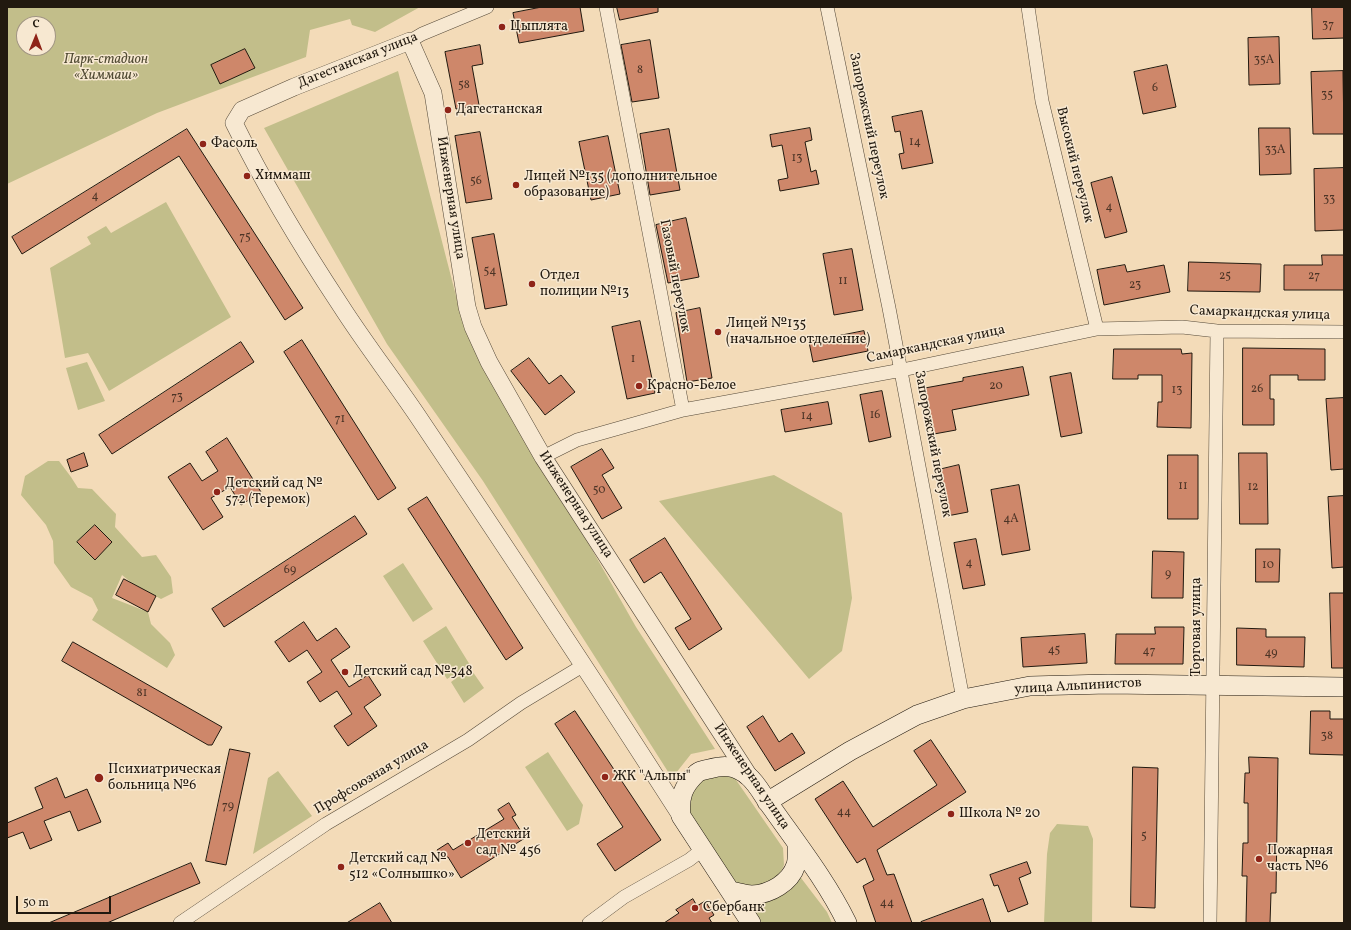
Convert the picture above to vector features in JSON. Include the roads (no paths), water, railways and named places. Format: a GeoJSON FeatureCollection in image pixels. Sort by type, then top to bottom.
{"type":"FeatureCollection","features":[{"type":"Feature","properties":{"kind":"main road","name":"улица Альпинистов"},"geometry":{"type":"LineString","coordinates":[[767,802],[850,751],[917,715],[963,699],[1030,686],[1213,684],[1344,687]]}},
{"type":"Feature","properties":{"kind":"main road"},"geometry":{"type":"LineString","coordinates":[[749,776],[734,767],[722,765],[699,771],[682,790],[680,802],[681,816],[750,923]]}},
{"type":"Feature","properties":{"kind":"main road","name":"Инженерная улица"},"geometry":{"type":"LineString","coordinates":[[749,776],[797,843],[838,905],[847,923]]}},
{"type":"Feature","properties":{"kind":"main road"},"geometry":{"type":"LineString","coordinates":[[730,891],[751,895],[769,891],[777,887],[790,877],[797,864],[797,843]]}},
{"type":"Feature","properties":{"kind":"street","name":"Дагестанская улица"},"geometry":{"type":"LineString","coordinates":[[487,7],[422,34],[410,41],[294,87],[242,110],[234,123],[293,228],[341,306],[398,388],[584,665]]}},
{"type":"Feature","properties":{"kind":"street","name":"Газовый переулок"},"geometry":{"type":"LineString","coordinates":[[606,7],[683,410]]}},
{"type":"Feature","properties":{"kind":"street","name":"Запорожский переулок"},"geometry":{"type":"LineString","coordinates":[[827,7],[902,370],[963,699]]}},
{"type":"Feature","properties":{"kind":"street","name":"Высокий переулок"},"geometry":{"type":"LineString","coordinates":[[1028,7],[1042,101],[1097,329]]}},
{"type":"Feature","properties":{"kind":"street","name":"Инженерная улица"},"geometry":{"type":"LineString","coordinates":[[410,41],[433,93],[467,307],[473,327],[489,362],[543,457],[749,776]]}},
{"type":"Feature","properties":{"kind":"street","name":"Самаркандская улица"},"geometry":{"type":"LineString","coordinates":[[543,457],[577,440],[683,410],[902,370],[1097,329],[1182,327],[1217,331],[1344,332]]}},
{"type":"Feature","properties":{"kind":"street","name":"Торговая улица"},"geometry":{"type":"LineString","coordinates":[[1210,923],[1213,684],[1212,618],[1217,331]]}},
{"type":"Feature","properties":{"kind":"street"},"geometry":{"type":"LineString","coordinates":[[584,665],[681,816]]}},
{"type":"Feature","properties":{"kind":"street","name":"Профсоюзная улица"},"geometry":{"type":"LineString","coordinates":[[180,923],[326,824],[468,740],[522,703],[584,665]]}},
{"type":"Feature","properties":{"kind":"street"},"geometry":{"type":"LineString","coordinates":[[589,923],[624,897],[689,860],[702,850]]}},
{"type":"Feature","properties":{"kind":"place","name":"Цыплята"},"geometry":{"type":"Point","coordinates":[502,27]}},
{"type":"Feature","properties":{"kind":"place","name":"Дагестанская"},"geometry":{"type":"Point","coordinates":[448,110]}},
{"type":"Feature","properties":{"kind":"place","name":"Фасоль"},"geometry":{"type":"Point","coordinates":[203,144]}},
{"type":"Feature","properties":{"kind":"place","name":"Химмаш"},"geometry":{"type":"Point","coordinates":[247,176]}},
{"type":"Feature","properties":{"kind":"place","name":"Лицей №135 (дополнительное образование)"},"geometry":{"type":"Point","coordinates":[516,185]}},
{"type":"Feature","properties":{"kind":"place","name":"Отдел полиции №13"},"geometry":{"type":"Point","coordinates":[532,284]}},
{"type":"Feature","properties":{"kind":"place","name":"Лицей №135 (начальное отделение)"},"geometry":{"type":"Point","coordinates":[718,332]}},
{"type":"Feature","properties":{"kind":"place","name":"Красно-Белое"},"geometry":{"type":"Point","coordinates":[639,386]}},
{"type":"Feature","properties":{"kind":"place","name":"Детский сад № 572 (Теремок)"},"geometry":{"type":"Point","coordinates":[217,492]}},
{"type":"Feature","properties":{"kind":"place","name":"Детский сад №548"},"geometry":{"type":"Point","coordinates":[345,672]}},
{"type":"Feature","properties":{"kind":"place","name":"ЖК \"Альпы\""},"geometry":{"type":"Point","coordinates":[605,777]}},
{"type":"Feature","properties":{"kind":"place","name":"Психиатрическая больница №6"},"geometry":{"type":"Point","coordinates":[99,778]}},
{"type":"Feature","properties":{"kind":"place","name":"Школа № 20"},"geometry":{"type":"Point","coordinates":[951,814]}},
{"type":"Feature","properties":{"kind":"place","name":"Детский сад № 456"},"geometry":{"type":"Point","coordinates":[468,843]}},
{"type":"Feature","properties":{"kind":"place","name":"Пожарная часть №6"},"geometry":{"type":"Point","coordinates":[1259,859]}},
{"type":"Feature","properties":{"kind":"place","name":"Детский сад № 512 «Солнышко»"},"geometry":{"type":"Point","coordinates":[341,867]}},
{"type":"Feature","properties":{"kind":"place","name":"Сбербанк"},"geometry":{"type":"Point","coordinates":[695,908]}},
{"type":"Feature","properties":{"kind":"park label","name":"Парк-стадион «Химмаш»"},"geometry":{"type":"Point","coordinates":[106,68]}}]}
